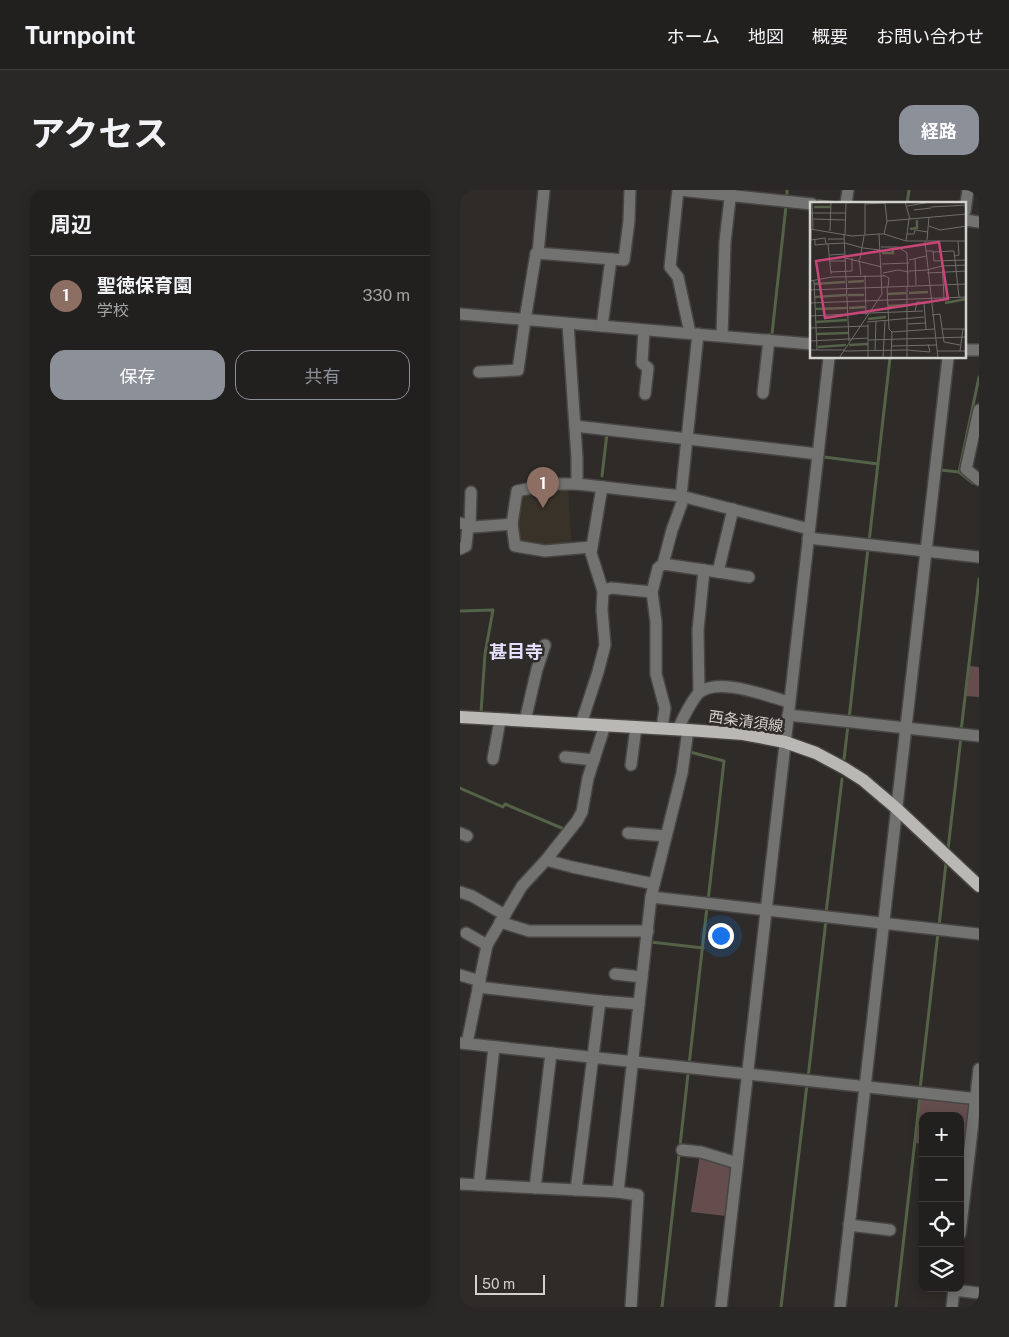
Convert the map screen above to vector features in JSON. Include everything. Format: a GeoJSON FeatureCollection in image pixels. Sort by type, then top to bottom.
{"type":"FeatureCollection","features":[{"type":"Feature","properties":{"kind":"main road","name":"西条清須線"},"geometry":{"type":"LineString","coordinates":[[460,717],[683,729],[743,734],[785,742],[816,753],[863,780],[896,808],[979,886]]}},
{"type":"Feature","properties":{"kind":"street"},"geometry":{"type":"LineString","coordinates":[[479,372],[518,370],[536,253],[538,253],[544,190]]}},
{"type":"Feature","properties":{"kind":"street"},"geometry":{"type":"LineString","coordinates":[[538,253],[624,260],[629,221],[629,190]]}},
{"type":"Feature","properties":{"kind":"street"},"geometry":{"type":"LineString","coordinates":[[662,728],[664,710],[656,674],[656,622],[652,592],[658,568],[663,564],[683,496],[694,334],[678,277],[670,267],[680,190],[730,193],[810,204]]}},
{"type":"Feature","properties":{"kind":"street"},"geometry":{"type":"LineString","coordinates":[[722,336],[725,242],[730,193]]}},
{"type":"Feature","properties":{"kind":"street"},"geometry":{"type":"LineString","coordinates":[[602,326],[611,259]]}},
{"type":"Feature","properties":{"kind":"street"},"geometry":{"type":"LineString","coordinates":[[460,314],[810,344]]}},
{"type":"Feature","properties":{"kind":"street"},"geometry":{"type":"LineString","coordinates":[[568,324],[577,484]]}},
{"type":"Feature","properties":{"kind":"street"},"geometry":{"type":"LineString","coordinates":[[644,330],[642,363],[648,368],[645,394]]}},
{"type":"Feature","properties":{"kind":"street"},"geometry":{"type":"LineString","coordinates":[[763,393],[769,340]]}},
{"type":"Feature","properties":{"kind":"street"},"geometry":{"type":"LineString","coordinates":[[721,1307],[829,359]]}},
{"type":"Feature","properties":{"kind":"street"},"geometry":{"type":"LineString","coordinates":[[840,1307],[948,359]]}},
{"type":"Feature","properties":{"kind":"street"},"geometry":{"type":"LineString","coordinates":[[979,410],[966,469],[979,480]]}},
{"type":"Feature","properties":{"kind":"street"},"geometry":{"type":"LineString","coordinates":[[575,426],[818,454]]}},
{"type":"Feature","properties":{"kind":"street"},"geometry":{"type":"LineString","coordinates":[[592,548],[546,551],[515,546],[512,524],[517,491],[551,484],[577,484],[683,496],[733,509],[809,534],[979,557]]}},
{"type":"Feature","properties":{"kind":"street"},"geometry":{"type":"LineString","coordinates":[[580,724],[605,645],[602,610],[603,591],[591,553],[602,487]]}},
{"type":"Feature","properties":{"kind":"street"},"geometry":{"type":"LineString","coordinates":[[460,549],[466,546],[466,525],[471,492]]}},
{"type":"Feature","properties":{"kind":"street"},"geometry":{"type":"LineString","coordinates":[[718,572],[733,509]]}},
{"type":"Feature","properties":{"kind":"street"},"geometry":{"type":"LineString","coordinates":[[466,525],[512,524]]}},
{"type":"Feature","properties":{"kind":"street"},"geometry":{"type":"LineString","coordinates":[[663,564],[749,577]]}},
{"type":"Feature","properties":{"kind":"street"},"geometry":{"type":"LineString","coordinates":[[700,693],[698,630],[704,570]]}},
{"type":"Feature","properties":{"kind":"street"},"geometry":{"type":"LineString","coordinates":[[603,591],[612,588],[652,592]]}},
{"type":"Feature","properties":{"kind":"street"},"geometry":{"type":"LineString","coordinates":[[525,721],[537,669],[545,645]]}},
{"type":"Feature","properties":{"kind":"street"},"geometry":{"type":"LineString","coordinates":[[618,1192],[652,897],[682,772],[683,729],[686,712],[700,693],[711,687],[729,687],[790,702]]}},
{"type":"Feature","properties":{"kind":"street"},"geometry":{"type":"LineString","coordinates":[[664,710],[686,712]]}},
{"type":"Feature","properties":{"kind":"street"},"geometry":{"type":"LineString","coordinates":[[788,715],[979,736]]}},
{"type":"Feature","properties":{"kind":"street"},"geometry":{"type":"LineString","coordinates":[[493,759],[500,720]]}},
{"type":"Feature","properties":{"kind":"street"},"geometry":{"type":"LineString","coordinates":[[605,725],[588,778],[582,812],[546,860],[522,886],[487,945],[464,1043],[977,1099]]}},
{"type":"Feature","properties":{"kind":"street"},"geometry":{"type":"LineString","coordinates":[[631,765],[636,727]]}},
{"type":"Feature","properties":{"kind":"street"},"geometry":{"type":"LineString","coordinates":[[565,757],[594,760]]}},
{"type":"Feature","properties":{"kind":"street"},"geometry":{"type":"LineString","coordinates":[[628,833],[666,836]]}},
{"type":"Feature","properties":{"kind":"street"},"geometry":{"type":"LineString","coordinates":[[546,860],[654,884]]}},
{"type":"Feature","properties":{"kind":"street"},"geometry":{"type":"LineString","coordinates":[[460,892],[472,896],[502,918],[529,931],[648,931]]}},
{"type":"Feature","properties":{"kind":"street"},"geometry":{"type":"LineString","coordinates":[[652,897],[979,934]]}},
{"type":"Feature","properties":{"kind":"street"},"geometry":{"type":"LineString","coordinates":[[466,933],[487,945]]}},
{"type":"Feature","properties":{"kind":"street"},"geometry":{"type":"LineString","coordinates":[[615,974],[642,977]]}},
{"type":"Feature","properties":{"kind":"street"},"geometry":{"type":"LineString","coordinates":[[460,975],[479,984],[600,1001],[639,1004]]}},
{"type":"Feature","properties":{"kind":"street"},"geometry":{"type":"LineString","coordinates":[[576,1190],[600,1001]]}},
{"type":"Feature","properties":{"kind":"street"},"geometry":{"type":"LineString","coordinates":[[479,1185],[494,1046]]}},
{"type":"Feature","properties":{"kind":"street"},"geometry":{"type":"LineString","coordinates":[[535,1188],[551,1053]]}},
{"type":"Feature","properties":{"kind":"street"},"geometry":{"type":"LineString","coordinates":[[964,1190],[977,1099],[979,1069]]}},
{"type":"Feature","properties":{"kind":"street"},"geometry":{"type":"LineString","coordinates":[[682,1150],[701,1152],[737,1163]]}},
{"type":"Feature","properties":{"kind":"street"},"geometry":{"type":"LineString","coordinates":[[966,1179],[979,1181]]}},
{"type":"Feature","properties":{"kind":"street"},"geometry":{"type":"LineString","coordinates":[[460,1184],[618,1192],[638,1195],[632,1307]]}},
{"type":"Feature","properties":{"kind":"street"},"geometry":{"type":"LineString","coordinates":[[849,1225],[890,1230]]}},
{"type":"Feature","properties":{"kind":"street"},"geometry":{"type":"LineString","coordinates":[[964,1291],[979,1293]]}},
{"type":"Feature","properties":{"kind":"street"},"geometry":{"type":"LineString","coordinates":[[952,1307],[954,1292]]}},
{"type":"Feature","properties":{"kind":"shaded area"},"geometry":{"type":"Polygon","coordinates":[[[551,488],[568,488],[572,547],[520,545],[515,522],[519,496],[551,488]]]}},
{"type":"Feature","properties":{"kind":"shaded area"},"geometry":{"type":"Polygon","coordinates":[[[970,666],[979,667],[979,697],[966,696],[970,666]]]}},
{"type":"Feature","properties":{"kind":"shaded area"},"geometry":{"type":"Polygon","coordinates":[[[921,1096],[971,1101],[968,1150],[964,1150],[964,1112],[919,1112],[921,1096]]]}},
{"type":"Feature","properties":{"kind":"shaded area"},"geometry":{"type":"Polygon","coordinates":[[[919,1115],[919,1143],[916,1143],[919,1115]]]}},
{"type":"Feature","properties":{"kind":"shaded area"},"geometry":{"type":"Polygon","coordinates":[[[700,1154],[731,1164],[726,1216],[691,1212],[700,1154]]]}},
{"type":"Feature","properties":{"kind":"waterway"},"geometry":{"type":"LineString","coordinates":[[787,190],[787,197]]}},
{"type":"Feature","properties":{"kind":"waterway"},"geometry":{"type":"LineString","coordinates":[[907,202],[909,190]]}},
{"type":"Feature","properties":{"kind":"waterway"},"geometry":{"type":"LineString","coordinates":[[812,200],[829,202]]}},
{"type":"Feature","properties":{"kind":"waterway"},"geometry":{"type":"LineString","coordinates":[[772,334],[786,206]]}},
{"type":"Feature","properties":{"kind":"waterway"},"geometry":{"type":"LineString","coordinates":[[869,542],[890,359]]}},
{"type":"Feature","properties":{"kind":"waterway"},"geometry":{"type":"LineString","coordinates":[[940,470],[959,472],[979,377]]}},
{"type":"Feature","properties":{"kind":"waterway"},"geometry":{"type":"LineString","coordinates":[[602,476],[607,433],[609,433]]}},
{"type":"Feature","properties":{"kind":"waterway"},"geometry":{"type":"LineString","coordinates":[[824,457],[878,464]]}},
{"type":"Feature","properties":{"kind":"waterway"},"geometry":{"type":"LineString","coordinates":[[959,472],[977,484]]}},
{"type":"Feature","properties":{"kind":"waterway"},"geometry":{"type":"LineString","coordinates":[[849,719],[868,548]]}},
{"type":"Feature","properties":{"kind":"waterway"},"geometry":{"type":"LineString","coordinates":[[961,731],[979,579]]}},
{"type":"Feature","properties":{"kind":"waterway"},"geometry":{"type":"LineString","coordinates":[[460,611],[493,610],[485,654],[481,712]]}},
{"type":"Feature","properties":{"kind":"waterway"},"geometry":{"type":"LineString","coordinates":[[844,759],[848,725]]}},
{"type":"Feature","properties":{"kind":"waterway"},"geometry":{"type":"LineString","coordinates":[[948,849],[961,737]]}},
{"type":"Feature","properties":{"kind":"waterway"},"geometry":{"type":"LineString","coordinates":[[690,752],[724,761],[708,901]]}},
{"type":"Feature","properties":{"kind":"waterway"},"geometry":{"type":"LineString","coordinates":[[826,913],[842,779]]}},
{"type":"Feature","properties":{"kind":"waterway"},"geometry":{"type":"LineString","coordinates":[[460,788],[503,807],[505,804],[564,829]]}},
{"type":"Feature","properties":{"kind":"waterway"},"geometry":{"type":"LineString","coordinates":[[939,926],[946,863]]}},
{"type":"Feature","properties":{"kind":"waterway"},"geometry":{"type":"LineString","coordinates":[[689,1065],[707,907]]}},
{"type":"Feature","properties":{"kind":"waterway"},"geometry":{"type":"LineString","coordinates":[[808,1078],[826,920]]}},
{"type":"Feature","properties":{"kind":"waterway"},"geometry":{"type":"LineString","coordinates":[[920,1089],[938,933]]}},
{"type":"Feature","properties":{"kind":"waterway"},"geometry":{"type":"LineString","coordinates":[[651,942],[703,948]]}},
{"type":"Feature","properties":{"kind":"waterway"},"geometry":{"type":"LineString","coordinates":[[662,1307],[688,1074]]}},
{"type":"Feature","properties":{"kind":"waterway"},"geometry":{"type":"LineString","coordinates":[[781,1307],[807,1084]]}},
{"type":"Feature","properties":{"kind":"waterway"},"geometry":{"type":"LineString","coordinates":[[896,1307],[920,1096]]}},
{"type":"Feature","properties":{"kind":"place","name":"聖徳保育園"},"geometry":{"type":"Point","coordinates":[543,508]}},
{"type":"Feature","properties":{"kind":"district","name":"甚目寺"},"geometry":{"type":"Point","coordinates":[516,651]}}]}
